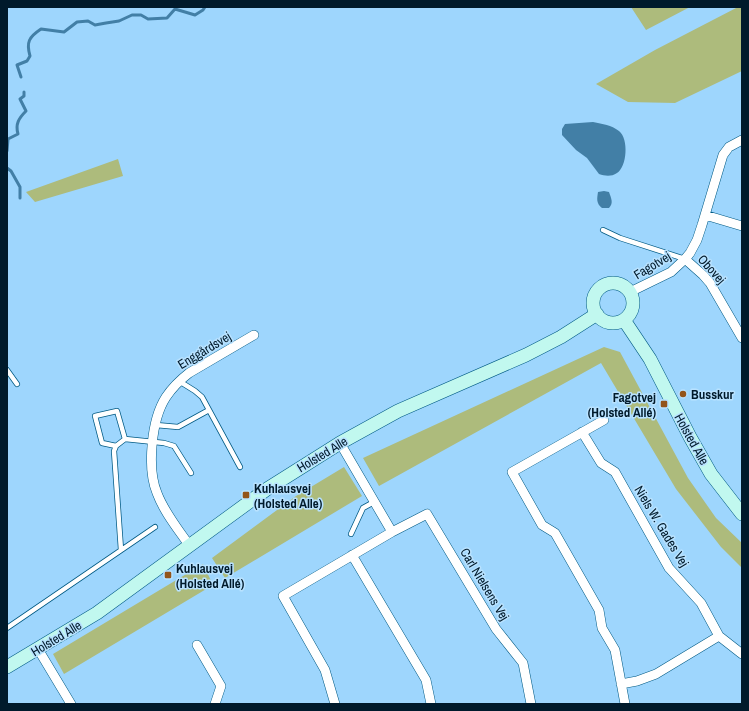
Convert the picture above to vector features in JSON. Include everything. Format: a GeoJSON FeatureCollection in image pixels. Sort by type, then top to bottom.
{"type":"FeatureCollection","features":[{"type":"Feature","properties":{"kind":"street","name":"Fagotvej"},"geometry":{"type":"LineString","coordinates":[[630,292],[671,272],[685,259],[697,240],[723,155],[730,147],[742,140]]}},
{"type":"Feature","properties":{"kind":"street"},"geometry":{"type":"LineString","coordinates":[[705,215],[742,226]]}},
{"type":"Feature","properties":{"kind":"street","name":"Obovej"},"geometry":{"type":"LineString","coordinates":[[685,259],[703,275],[710,284],[742,338]]}},
{"type":"Feature","properties":{"kind":"street"},"geometry":{"type":"LineString","coordinates":[[612,283],[619,284],[630,292],[633,298],[632,310],[624,320],[619,322],[607,322],[597,314],[594,308],[595,295],[599,289],[605,285],[612,283]]}},
{"type":"Feature","properties":{"kind":"street","name":"Holsted Alle"},"geometry":{"type":"LineString","coordinates":[[7,667],[97,613],[272,486],[340,443],[398,411],[526,355],[561,337],[597,314]]}},
{"type":"Feature","properties":{"kind":"street","name":"Holsted Alle"},"geometry":{"type":"LineString","coordinates":[[624,320],[650,359],[690,437],[711,474],[742,514]]}},
{"type":"Feature","properties":{"kind":"street","name":"Enggårdsvej"},"geometry":{"type":"LineString","coordinates":[[189,545],[162,505],[152,478],[151,459],[159,412],[164,401],[179,380],[254,335]]}},
{"type":"Feature","properties":{"kind":"street"},"geometry":{"type":"LineString","coordinates":[[604,420],[512,472],[542,525],[555,533],[600,610],[602,628],[615,650],[625,704]]}},
{"type":"Feature","properties":{"kind":"street","name":"Niels W. Gades Vej"},"geometry":{"type":"LineString","coordinates":[[582,432],[600,463],[615,472],[669,568],[701,603],[719,636],[742,654]]}},
{"type":"Feature","properties":{"kind":"street"},"geometry":{"type":"LineString","coordinates":[[340,443],[392,532]]}},
{"type":"Feature","properties":{"kind":"street","name":"Carl Nielsens Vej"},"geometry":{"type":"LineString","coordinates":[[335,704],[325,670],[283,596],[392,532],[427,514],[496,629],[523,663],[532,704]]}},
{"type":"Feature","properties":{"kind":"street"},"geometry":{"type":"LineString","coordinates":[[352,555],[426,680],[431,704]]}},
{"type":"Feature","properties":{"kind":"street"},"geometry":{"type":"LineString","coordinates":[[621,684],[637,681],[656,674],[719,636]]}},
{"type":"Feature","properties":{"kind":"street"},"geometry":{"type":"LineString","coordinates":[[197,645],[221,686],[215,704]]}},
{"type":"Feature","properties":{"kind":"street"},"geometry":{"type":"LineString","coordinates":[[38,648],[71,704]]}},
{"type":"Feature","properties":{"kind":"lane"},"geometry":{"type":"LineString","coordinates":[[603,230],[620,238],[685,259]]}},
{"type":"Feature","properties":{"kind":"lane"},"geometry":{"type":"LineString","coordinates":[[7,370],[17,384]]}},
{"type":"Feature","properties":{"kind":"lane"},"geometry":{"type":"LineString","coordinates":[[179,380],[199,393],[240,467]]}},
{"type":"Feature","properties":{"kind":"lane"},"geometry":{"type":"LineString","coordinates":[[156,425],[178,427],[209,410]]}},
{"type":"Feature","properties":{"kind":"lane"},"geometry":{"type":"LineString","coordinates":[[116,446],[102,443],[95,416],[117,411],[125,439]]}},
{"type":"Feature","properties":{"kind":"lane"},"geometry":{"type":"LineString","coordinates":[[121,550],[114,451],[116,446],[125,439],[174,446],[191,473]]}},
{"type":"Feature","properties":{"kind":"lane"},"geometry":{"type":"LineString","coordinates":[[352,534],[363,508],[374,502]]}},
{"type":"Feature","properties":{"kind":"lane"},"geometry":{"type":"LineString","coordinates":[[7,628],[155,526]]}},
{"type":"Feature","properties":{"kind":"green space"},"geometry":{"type":"Polygon","coordinates":[[[631,7],[690,7],[646,30],[631,7]]]}},
{"type":"Feature","properties":{"kind":"green space"},"geometry":{"type":"Polygon","coordinates":[[[738,7],[742,7],[742,71],[675,103],[628,102],[596,84],[655,50],[738,7]]]}},
{"type":"Feature","properties":{"kind":"green space"},"geometry":{"type":"Polygon","coordinates":[[[118,159],[123,176],[35,202],[26,192],[118,159]]]}},
{"type":"Feature","properties":{"kind":"green space"},"geometry":{"type":"Polygon","coordinates":[[[604,347],[620,352],[688,478],[716,518],[742,543],[742,568],[721,547],[676,489],[601,363],[379,486],[363,458],[604,347]]]}},
{"type":"Feature","properties":{"kind":"green space"},"geometry":{"type":"Polygon","coordinates":[[[344,467],[362,496],[225,578],[212,558],[296,496],[344,467]]]}},
{"type":"Feature","properties":{"kind":"green space"},"geometry":{"type":"Polygon","coordinates":[[[203,564],[213,585],[64,674],[53,654],[203,564]]]}},
{"type":"Feature","properties":{"kind":"water"},"geometry":{"type":"Polygon","coordinates":[[[593,122],[613,127],[622,135],[626,153],[625,159],[620,170],[615,174],[608,176],[599,174],[587,158],[576,150],[562,135],[562,129],[565,124],[593,122]]]}},
{"type":"Feature","properties":{"kind":"water"},"geometry":{"type":"Polygon","coordinates":[[[598,192],[609,192],[611,198],[612,202],[609,208],[602,208],[598,203],[598,192]]]}},
{"type":"Feature","properties":{"kind":"waterway"},"geometry":{"type":"LineString","coordinates":[[21,77],[17,65],[27,61],[30,56],[28,47],[31,37],[41,29],[64,32],[77,22],[88,21],[95,25],[119,21],[132,15],[141,15],[148,19],[167,18],[175,9],[195,15],[205,7]]}},
{"type":"Feature","properties":{"kind":"waterway"},"geometry":{"type":"LineString","coordinates":[[7,151],[8,139],[18,134],[18,121],[26,111],[20,99],[24,96],[24,92]]}},
{"type":"Feature","properties":{"kind":"waterway"},"geometry":{"type":"LineString","coordinates":[[7,168],[11,171],[20,187],[20,198]]}},
{"type":"Feature","properties":{"kind":"place","name":"Busskur"},"geometry":{"type":"Point","coordinates":[683,394]}},
{"type":"Feature","properties":{"kind":"place","name":"Fagotvej (Holsted Allé)"},"geometry":{"type":"Point","coordinates":[664,404]}},
{"type":"Feature","properties":{"kind":"place","name":"Kuhlausvej (Holsted Alle)"},"geometry":{"type":"Point","coordinates":[246,495]}},
{"type":"Feature","properties":{"kind":"place","name":"Kuhlausvej (Holsted Allé)"},"geometry":{"type":"Point","coordinates":[168,575]}}]}
